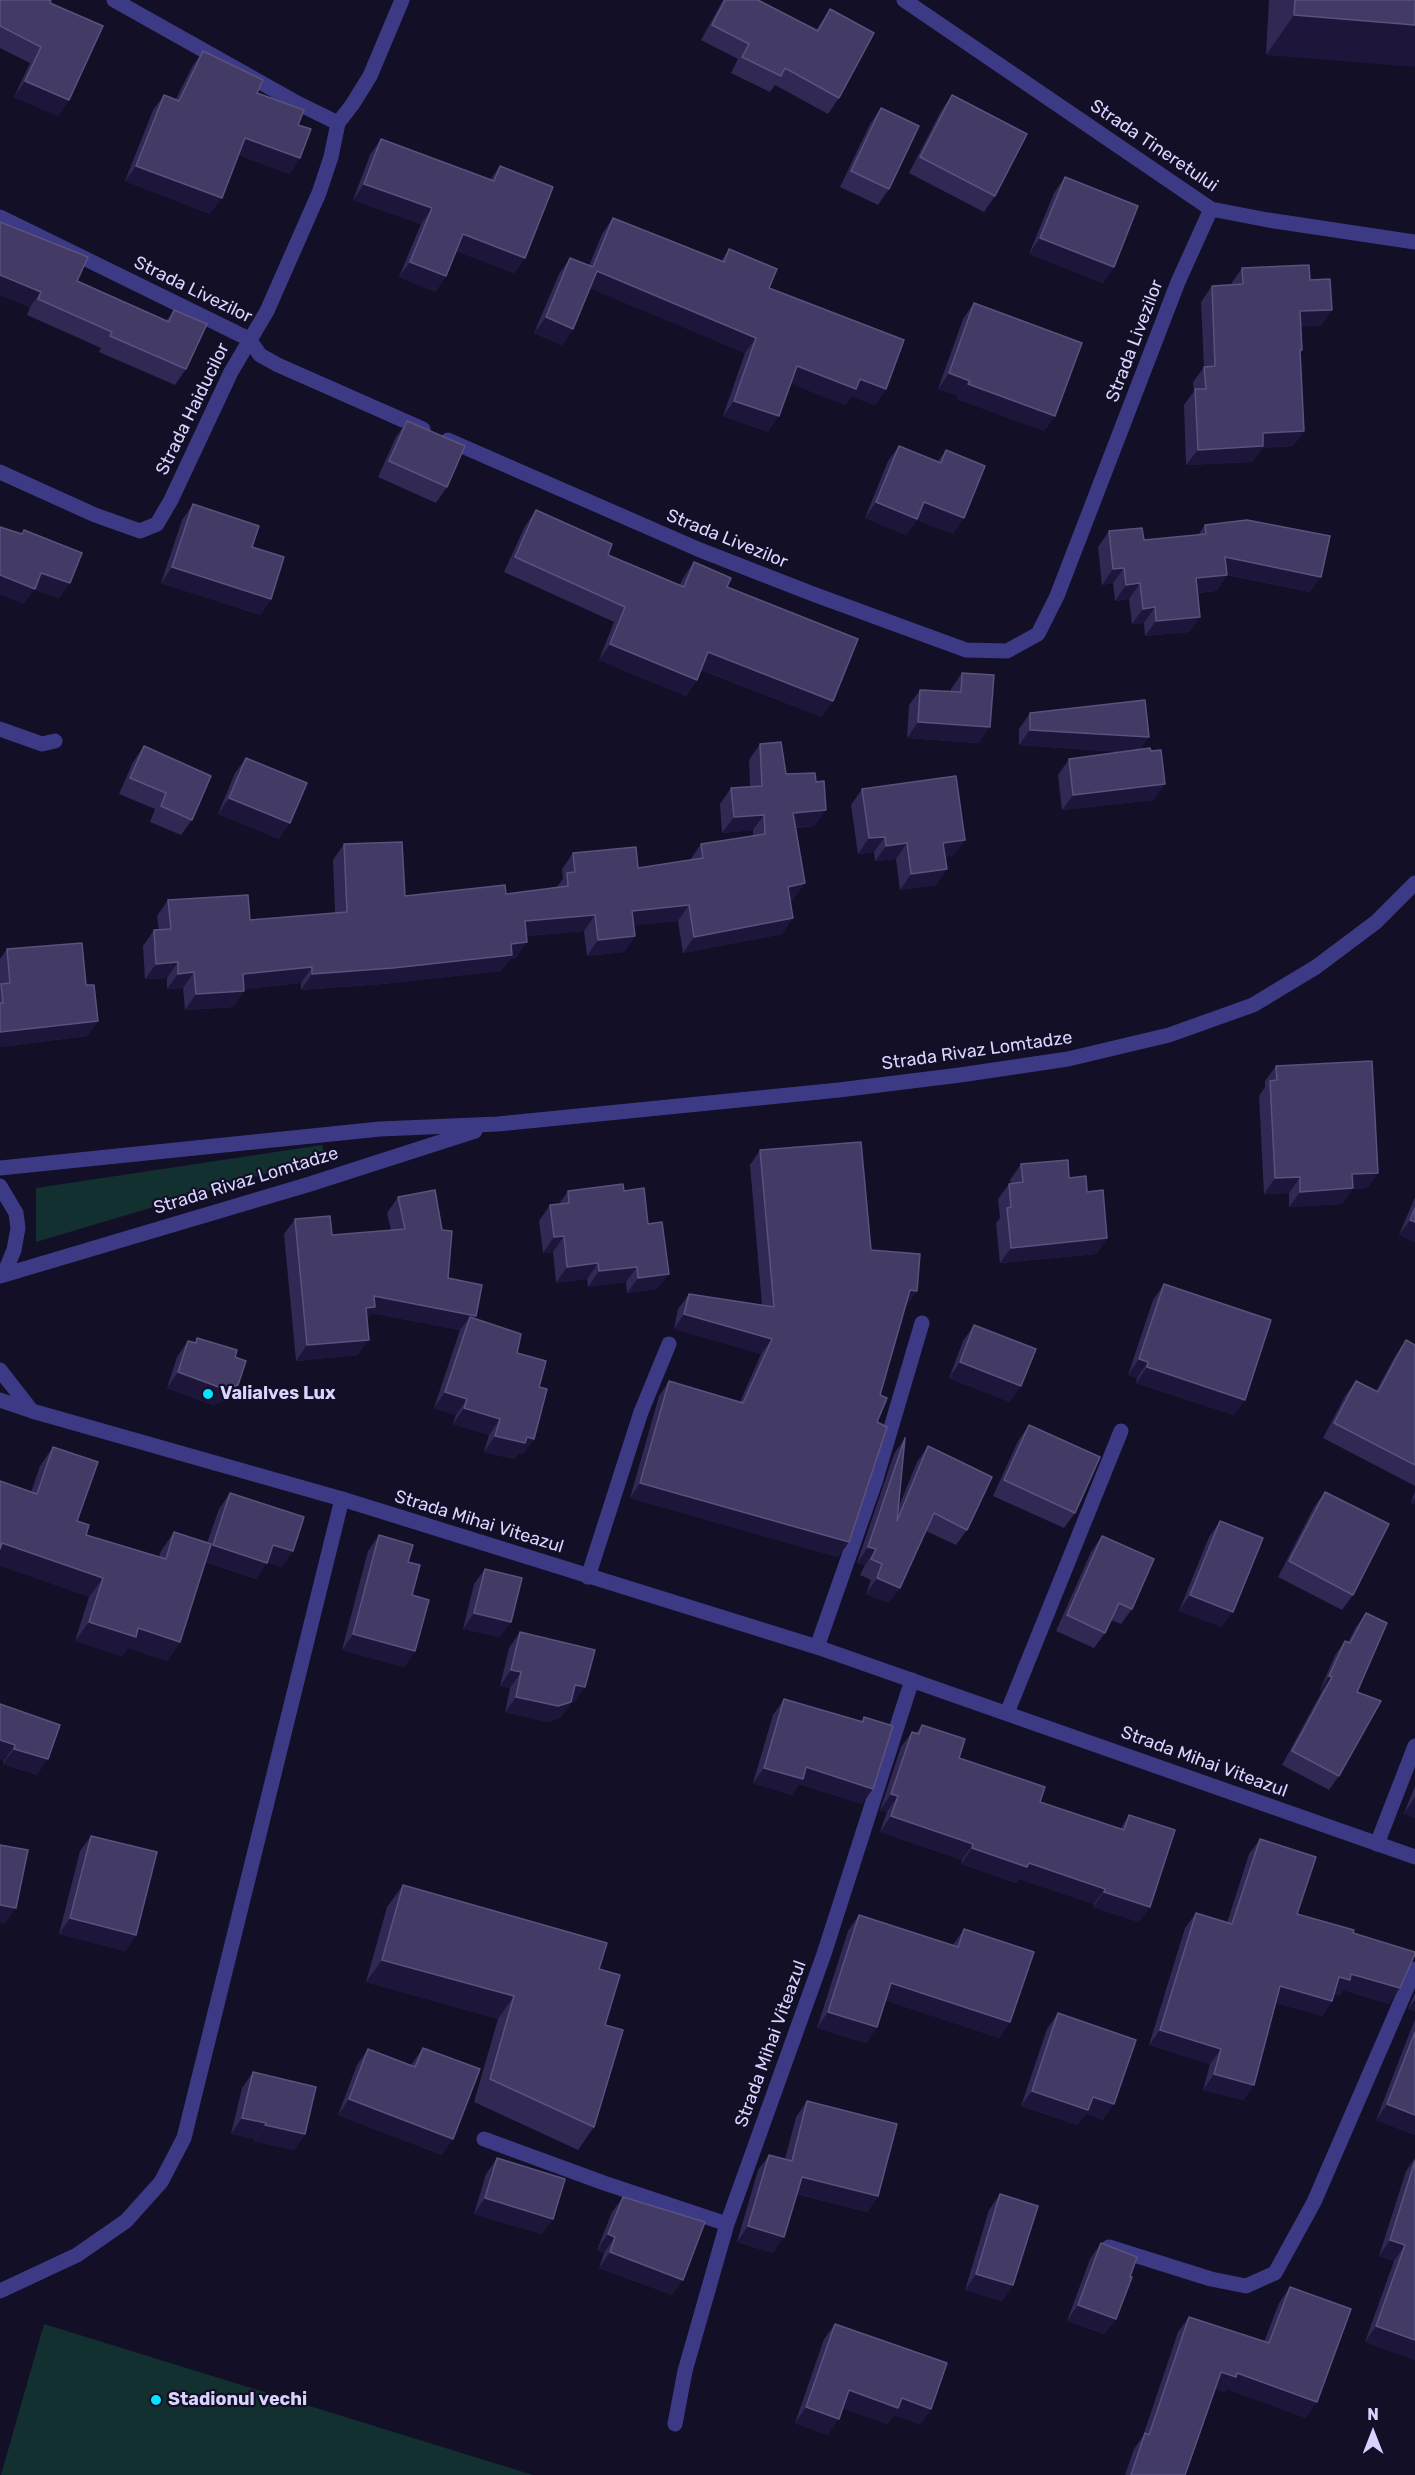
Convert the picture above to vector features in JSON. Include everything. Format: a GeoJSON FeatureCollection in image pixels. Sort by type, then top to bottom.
{"type":"FeatureCollection","features":[{"type":"Feature","properties":{"kind":"street"},"geometry":{"type":"LineString","coordinates":[[114,0],[299,104],[338,123]]}},
{"type":"Feature","properties":{"kind":"street","name":"Strada Haiducilor"},"geometry":{"type":"LineString","coordinates":[[0,472],[95,516],[140,531],[158,524],[249,339],[267,311],[319,193],[331,157],[338,123],[370,76],[402,0]]}},
{"type":"Feature","properties":{"kind":"street","name":"Strada Tineretului"},"geometry":{"type":"LineString","coordinates":[[904,0],[1211,209],[1415,242]]}},
{"type":"Feature","properties":{"kind":"street","name":"Strada Livezilor"},"geometry":{"type":"LineString","coordinates":[[0,217],[249,339],[260,355],[278,365],[700,550],[966,650],[1007,651],[1038,634],[1057,596],[1178,282],[1211,209]]}},
{"type":"Feature","properties":{"kind":"street"},"geometry":{"type":"LineString","coordinates":[[0,729],[42,744],[55,741]]}},
{"type":"Feature","properties":{"kind":"street","name":"Strada Rivaz Lomtadze"},"geometry":{"type":"LineString","coordinates":[[0,1168],[380,1129],[498,1124],[960,1075],[1068,1059],[1169,1035],[1253,1005],[1316,967],[1376,922],[1415,883]]}},
{"type":"Feature","properties":{"kind":"street","name":"Strada Rivaz Lomtadze"},"geometry":{"type":"LineString","coordinates":[[2,1275],[310,1184],[407,1151],[498,1124]]}},
{"type":"Feature","properties":{"kind":"street"},"geometry":{"type":"LineString","coordinates":[[0,1186],[16,1213],[18,1228],[14,1250],[2,1275]]}},
{"type":"Feature","properties":{"kind":"street"},"geometry":{"type":"LineString","coordinates":[[817,1647],[875,1482],[922,1323]]}},
{"type":"Feature","properties":{"kind":"street"},"geometry":{"type":"LineString","coordinates":[[588,1577],[641,1412],[669,1344]]}},
{"type":"Feature","properties":{"kind":"street"},"geometry":{"type":"LineString","coordinates":[[0,1370],[32,1411]]}},
{"type":"Feature","properties":{"kind":"street","name":"Strada Mihai Viteazul"},"geometry":{"type":"LineString","coordinates":[[0,1400],[342,1499],[817,1647],[1415,1857]]}},
{"type":"Feature","properties":{"kind":"street"},"geometry":{"type":"LineString","coordinates":[[1007,1713],[1120,1431]]}},
{"type":"Feature","properties":{"kind":"street"},"geometry":{"type":"LineString","coordinates":[[0,2291],[77,2255],[126,2221],[161,2182],[184,2138],[342,1499]]}},
{"type":"Feature","properties":{"kind":"street","name":"Strada Mihai Viteazul"},"geometry":{"type":"LineString","coordinates":[[675,2424],[685,2372],[728,2224],[824,1954],[912,1680]]}},
{"type":"Feature","properties":{"kind":"street"},"geometry":{"type":"LineString","coordinates":[[1377,1844],[1415,1746]]}},
{"type":"Feature","properties":{"kind":"street"},"geometry":{"type":"LineString","coordinates":[[1109,2247],[1211,2279],[1246,2286],[1275,2273],[1314,2202],[1415,1968]]}},
{"type":"Feature","properties":{"kind":"street"},"geometry":{"type":"LineString","coordinates":[[484,2139],[604,2184],[728,2224]]}},
{"type":"Feature","properties":{"kind":"green space"},"geometry":{"type":"Polygon","coordinates":[[[322,1145],[325,1156],[36,1242],[36,1188],[322,1145]]]}},
{"type":"Feature","properties":{"kind":"green space","name":"Stadionul vechi"},"geometry":{"type":"Polygon","coordinates":[[[44,2324],[533,2475],[1,2475],[44,2324]]]}},
{"type":"Feature","properties":{"kind":"building"},"geometry":{"type":"Polygon","coordinates":[[[0,0],[51,0],[50,3],[103,26],[69,100],[25,81],[41,47],[0,26],[0,0]]]}},
{"type":"Feature","properties":{"kind":"building"},"geometry":{"type":"Polygon","coordinates":[[[725,0],[758,0],[818,31],[830,9],[874,33],[839,98],[785,68],[781,76],[742,57],[749,44],[712,25],[725,0]]]}},
{"type":"Feature","properties":{"kind":"building"},"geometry":{"type":"Polygon","coordinates":[[[1295,0],[1415,0],[1415,25],[1294,15],[1295,0]]]}},
{"type":"Feature","properties":{"kind":"building"},"geometry":{"type":"Polygon","coordinates":[[[203,51],[263,80],[257,93],[304,110],[298,125],[311,129],[300,158],[245,138],[222,198],[136,166],[164,95],[179,101],[203,51]]]}},
{"type":"Feature","properties":{"kind":"building"},"geometry":{"type":"Polygon","coordinates":[[[952,95],[1027,134],[995,196],[920,157],[952,95]]]}},
{"type":"Feature","properties":{"kind":"building"},"geometry":{"type":"Polygon","coordinates":[[[881,108],[919,126],[889,189],[851,171],[881,108]]]}},
{"type":"Feature","properties":{"kind":"building"},"geometry":{"type":"Polygon","coordinates":[[[381,139],[494,181],[500,166],[553,187],[525,258],[463,234],[446,276],[410,262],[432,208],[364,184],[381,139]]]}},
{"type":"Feature","properties":{"kind":"building"},"geometry":{"type":"Polygon","coordinates":[[[1065,177],[1138,206],[1114,267],[1040,238],[1065,177]]]}},
{"type":"Feature","properties":{"kind":"building"},"geometry":{"type":"Polygon","coordinates":[[[613,218],[724,262],[729,249],[777,269],[769,288],[904,340],[886,389],[860,379],[856,389],[797,366],[779,416],[734,401],[756,338],[597,271],[573,329],[546,317],[570,258],[593,267],[613,218]]]}},
{"type":"Feature","properties":{"kind":"building"},"geometry":{"type":"Polygon","coordinates":[[[0,222],[88,257],[77,281],[169,322],[174,310],[207,324],[186,369],[110,336],[112,332],[38,299],[41,292],[0,275],[0,222]]]}},
{"type":"Feature","properties":{"kind":"building"},"geometry":{"type":"Polygon","coordinates":[[[1309,265],[1310,280],[1330,279],[1332,310],[1300,311],[1304,431],[1263,433],[1263,446],[1198,450],[1195,389],[1206,389],[1204,367],[1215,366],[1212,286],[1243,284],[1242,268],[1309,265]]]}},
{"type":"Feature","properties":{"kind":"building"},"geometry":{"type":"Polygon","coordinates":[[[974,303],[1082,343],[1055,416],[968,384],[970,381],[949,373],[974,303]]]}},
{"type":"Feature","properties":{"kind":"building"},"geometry":{"type":"Polygon","coordinates":[[[407,421],[465,446],[447,487],[389,461],[407,421]]]}},
{"type":"Feature","properties":{"kind":"building"},"geometry":{"type":"Polygon","coordinates":[[[899,446],[941,463],[946,450],[985,466],[964,518],[924,502],[917,519],[876,502],[899,446]]]}},
{"type":"Feature","properties":{"kind":"building"},"geometry":{"type":"Polygon","coordinates":[[[193,504],[259,526],[252,547],[284,557],[271,599],[172,567],[193,504]]]}},
{"type":"Feature","properties":{"kind":"building"},"geometry":{"type":"Polygon","coordinates":[[[536,510],[612,544],[608,555],[684,587],[694,562],[731,578],[727,587],[858,639],[833,701],[708,652],[697,680],[610,644],[625,607],[515,557],[536,510]]]}},
{"type":"Feature","properties":{"kind":"building"},"geometry":{"type":"Polygon","coordinates":[[[1247,520],[1330,536],[1321,577],[1225,557],[1227,575],[1196,578],[1200,617],[1156,621],[1155,607],[1143,609],[1140,583],[1126,585],[1124,568],[1113,569],[1109,531],[1142,528],[1144,540],[1206,534],[1205,525],[1247,520]]]}},
{"type":"Feature","properties":{"kind":"building"},"geometry":{"type":"Polygon","coordinates":[[[0,527],[22,534],[24,530],[82,553],[70,583],[41,573],[35,589],[0,575],[0,527]]]}},
{"type":"Feature","properties":{"kind":"building"},"geometry":{"type":"Polygon","coordinates":[[[962,673],[994,675],[990,727],[918,722],[920,690],[961,692],[962,673]]]}},
{"type":"Feature","properties":{"kind":"building"},"geometry":{"type":"Polygon","coordinates":[[[1145,700],[1149,737],[1030,730],[1030,713],[1145,700]]]}},
{"type":"Feature","properties":{"kind":"building"},"geometry":{"type":"Polygon","coordinates":[[[781,742],[786,774],[815,773],[816,782],[824,781],[826,810],[793,813],[805,883],[788,887],[793,918],[694,937],[689,905],[632,911],[635,936],[598,940],[595,915],[525,921],[527,942],[511,944],[512,955],[312,974],[312,967],[243,974],[244,991],[196,994],[194,972],[178,974],[178,962],[156,964],[154,930],[171,929],[168,900],[248,895],[250,920],[347,912],[344,844],[402,842],[405,896],[505,885],[506,894],[568,886],[567,873],[575,872],[573,853],[636,847],[638,868],[703,858],[701,844],[765,834],[764,815],[734,817],[731,788],[762,786],[760,744],[781,742]]]}},
{"type":"Feature","properties":{"kind":"building"},"geometry":{"type":"Polygon","coordinates":[[[144,746],[211,776],[192,820],[161,806],[166,793],[130,778],[144,746]]]}},
{"type":"Feature","properties":{"kind":"building"},"geometry":{"type":"Polygon","coordinates":[[[1150,748],[1151,751],[1161,750],[1165,784],[1073,795],[1069,759],[1150,748]]]}},
{"type":"Feature","properties":{"kind":"building"},"geometry":{"type":"Polygon","coordinates":[[[246,758],[307,783],[290,823],[229,798],[246,758]]]}},
{"type":"Feature","properties":{"kind":"building"},"geometry":{"type":"Polygon","coordinates":[[[956,776],[965,840],[943,843],[947,869],[911,874],[907,843],[886,846],[885,837],[869,838],[862,789],[956,776]]]}},
{"type":"Feature","properties":{"kind":"building"},"geometry":{"type":"Polygon","coordinates":[[[82,943],[86,985],[94,985],[98,1021],[0,1032],[0,1003],[3,1003],[1,984],[10,983],[7,949],[82,943]]]}},
{"type":"Feature","properties":{"kind":"building"},"geometry":{"type":"Polygon","coordinates":[[[1372,1061],[1378,1173],[1352,1174],[1353,1188],[1300,1192],[1300,1177],[1275,1178],[1270,1081],[1277,1080],[1276,1066],[1372,1061]]]}},
{"type":"Feature","properties":{"kind":"building"},"geometry":{"type":"Polygon","coordinates":[[[861,1142],[871,1250],[920,1254],[917,1291],[910,1290],[880,1395],[887,1398],[877,1422],[887,1427],[849,1542],[640,1483],[669,1381],[743,1403],[772,1339],[684,1314],[689,1294],[774,1307],[760,1150],[861,1142]]]}},
{"type":"Feature","properties":{"kind":"building"},"geometry":{"type":"Polygon","coordinates":[[[1068,1160],[1069,1178],[1086,1176],[1087,1192],[1103,1190],[1107,1238],[1011,1248],[1007,1208],[1011,1207],[1009,1184],[1023,1182],[1021,1164],[1068,1160]]]}},
{"type":"Feature","properties":{"kind":"building"},"geometry":{"type":"Polygon","coordinates":[[[623,1184],[624,1191],[644,1188],[648,1224],[662,1222],[669,1274],[638,1278],[637,1267],[599,1271],[598,1263],[567,1267],[564,1236],[554,1237],[550,1205],[569,1203],[568,1191],[623,1184]]]}},
{"type":"Feature","properties":{"kind":"building"},"geometry":{"type":"Polygon","coordinates":[[[435,1190],[442,1230],[452,1231],[448,1278],[482,1285],[476,1316],[374,1296],[375,1307],[366,1308],[369,1340],[307,1345],[295,1219],[330,1216],[332,1235],[405,1229],[398,1197],[435,1190]]]}},
{"type":"Feature","properties":{"kind":"building"},"geometry":{"type":"Polygon","coordinates":[[[1415,1208],[1415,1222],[1410,1220],[1415,1208]]]}},
{"type":"Feature","properties":{"kind":"building"},"geometry":{"type":"Polygon","coordinates":[[[1164,1284],[1271,1320],[1245,1400],[1147,1367],[1148,1362],[1139,1359],[1164,1284]]]}},
{"type":"Feature","properties":{"kind":"building"},"geometry":{"type":"Polygon","coordinates":[[[470,1317],[521,1334],[517,1353],[546,1361],[539,1387],[547,1389],[534,1439],[527,1437],[525,1443],[495,1436],[500,1419],[464,1408],[467,1399],[445,1392],[470,1317]]]}},
{"type":"Feature","properties":{"kind":"building"},"geometry":{"type":"Polygon","coordinates":[[[974,1325],[1036,1349],[1021,1386],[960,1362],[974,1325]]]}},
{"type":"Feature","properties":{"kind":"building"},"geometry":{"type":"Polygon","coordinates":[[[197,1338],[237,1350],[235,1357],[246,1361],[238,1385],[224,1389],[178,1372],[188,1341],[196,1343],[197,1338]]]}},
{"type":"Feature","properties":{"kind":"building"},"geometry":{"type":"Polygon","coordinates":[[[1406,1340],[1415,1345],[1415,1465],[1334,1423],[1356,1381],[1378,1392],[1406,1340]]]}},
{"type":"Feature","properties":{"kind":"building"},"geometry":{"type":"Polygon","coordinates":[[[1029,1425],[1100,1457],[1075,1513],[1004,1480],[1029,1425]]]}},
{"type":"Feature","properties":{"kind":"building"},"geometry":{"type":"Polygon","coordinates":[[[905,1438],[897,1521],[928,1446],[992,1477],[967,1530],[934,1513],[900,1588],[877,1578],[882,1564],[871,1559],[876,1549],[868,1547],[905,1438]]]}},
{"type":"Feature","properties":{"kind":"building"},"geometry":{"type":"Polygon","coordinates":[[[53,1447],[98,1462],[77,1521],[89,1525],[86,1535],[166,1559],[174,1532],[211,1544],[180,1642],[138,1628],[136,1637],[89,1622],[103,1578],[2,1543],[0,1549],[0,1481],[37,1494],[53,1447]]]}},
{"type":"Feature","properties":{"kind":"building"},"geometry":{"type":"Polygon","coordinates":[[[1325,1492],[1389,1524],[1353,1595],[1289,1561],[1325,1492]]]}},
{"type":"Feature","properties":{"kind":"building"},"geometry":{"type":"Polygon","coordinates":[[[230,1493],[304,1517],[293,1551],[273,1545],[267,1563],[213,1545],[230,1493]]]}},
{"type":"Feature","properties":{"kind":"building"},"geometry":{"type":"Polygon","coordinates":[[[1220,1521],[1263,1538],[1233,1612],[1190,1595],[1220,1521]]]}},
{"type":"Feature","properties":{"kind":"building"},"geometry":{"type":"Polygon","coordinates":[[[379,1535],[413,1545],[408,1562],[420,1565],[412,1595],[429,1600],[415,1651],[353,1634],[379,1535]]]}},
{"type":"Feature","properties":{"kind":"building"},"geometry":{"type":"Polygon","coordinates":[[[1102,1536],[1154,1559],[1132,1609],[1119,1603],[1105,1633],[1067,1615],[1102,1536]]]}},
{"type":"Feature","properties":{"kind":"building"},"geometry":{"type":"Polygon","coordinates":[[[485,1569],[522,1578],[511,1622],[474,1613],[485,1569]]]}},
{"type":"Feature","properties":{"kind":"building"},"geometry":{"type":"Polygon","coordinates":[[[1366,1613],[1387,1623],[1357,1692],[1381,1701],[1339,1776],[1292,1751],[1332,1677],[1329,1676],[1345,1641],[1350,1643],[1366,1613]]]}},
{"type":"Feature","properties":{"kind":"building"},"geometry":{"type":"Polygon","coordinates":[[[520,1632],[595,1650],[585,1687],[575,1685],[571,1702],[558,1706],[516,1697],[521,1672],[511,1670],[520,1632]]]}},
{"type":"Feature","properties":{"kind":"building"},"geometry":{"type":"Polygon","coordinates":[[[784,1699],[863,1722],[864,1717],[893,1726],[873,1789],[806,1767],[803,1779],[764,1768],[784,1699]]]}},
{"type":"Feature","properties":{"kind":"building"},"geometry":{"type":"Polygon","coordinates":[[[0,1704],[60,1725],[48,1759],[14,1749],[15,1745],[0,1740],[0,1704]]]}},
{"type":"Feature","properties":{"kind":"building"},"geometry":{"type":"Polygon","coordinates":[[[922,1725],[965,1739],[959,1758],[1045,1787],[1040,1802],[1124,1830],[1129,1815],[1175,1830],[1150,1907],[1029,1863],[1027,1867],[972,1848],[973,1844],[891,1816],[898,1796],[891,1794],[912,1732],[919,1734],[922,1725]]]}},
{"type":"Feature","properties":{"kind":"building"},"geometry":{"type":"Polygon","coordinates":[[[91,1836],[157,1852],[136,1935],[70,1918],[91,1836]]]}},
{"type":"Feature","properties":{"kind":"building"},"geometry":{"type":"Polygon","coordinates":[[[1260,1839],[1316,1857],[1297,1914],[1354,1930],[1353,1933],[1415,1952],[1415,1954],[1400,1988],[1351,1974],[1350,1980],[1339,1977],[1332,2001],[1280,1986],[1254,2085],[1214,2074],[1221,2049],[1160,2030],[1196,1913],[1232,1924],[1260,1839]]]}},
{"type":"Feature","properties":{"kind":"building"},"geometry":{"type":"Polygon","coordinates":[[[0,1845],[28,1850],[16,1908],[0,1905],[0,1845]]]}},
{"type":"Feature","properties":{"kind":"building"},"geometry":{"type":"Polygon","coordinates":[[[403,1885],[607,1943],[599,1969],[620,1975],[605,2025],[623,2030],[594,2127],[490,2079],[514,1996],[382,1960],[403,1885]]]}},
{"type":"Feature","properties":{"kind":"building"},"geometry":{"type":"Polygon","coordinates":[[[859,1915],[958,1947],[964,1929],[1034,1952],[1010,2022],[891,1983],[877,2027],[828,2012],[859,1915]]]}},
{"type":"Feature","properties":{"kind":"building"},"geometry":{"type":"Polygon","coordinates":[[[1058,2013],[1136,2040],[1114,2104],[1093,2097],[1088,2110],[1032,2091],[1058,2013]]]}},
{"type":"Feature","properties":{"kind":"building"},"geometry":{"type":"Polygon","coordinates":[[[1415,2032],[1415,2115],[1387,2104],[1415,2032]]]}},
{"type":"Feature","properties":{"kind":"building"},"geometry":{"type":"Polygon","coordinates":[[[423,2048],[480,2069],[453,2139],[349,2099],[368,2049],[415,2067],[423,2048]]]}},
{"type":"Feature","properties":{"kind":"building"},"geometry":{"type":"Polygon","coordinates":[[[253,2072],[316,2087],[305,2134],[242,2118],[253,2072]]]}},
{"type":"Feature","properties":{"kind":"building"},"geometry":{"type":"Polygon","coordinates":[[[807,2101],[897,2124],[878,2196],[802,2177],[784,2237],[748,2226],[769,2155],[792,2161],[807,2101]]]}},
{"type":"Feature","properties":{"kind":"building"},"geometry":{"type":"Polygon","coordinates":[[[497,2158],[565,2179],[553,2219],[485,2198],[497,2158]]]}},
{"type":"Feature","properties":{"kind":"building"},"geometry":{"type":"Polygon","coordinates":[[[1415,2161],[1415,2340],[1376,2326],[1405,2245],[1390,2240],[1415,2161]]]}},
{"type":"Feature","properties":{"kind":"building"},"geometry":{"type":"Polygon","coordinates":[[[1000,2194],[1038,2206],[1013,2285],[976,2274],[1000,2194]]]}},
{"type":"Feature","properties":{"kind":"building"},"geometry":{"type":"Polygon","coordinates":[[[623,2197],[705,2222],[683,2280],[610,2252],[615,2237],[608,2234],[623,2197]]]}},
{"type":"Feature","properties":{"kind":"building"},"geometry":{"type":"Polygon","coordinates":[[[1101,2243],[1137,2257],[1116,2319],[1078,2305],[1101,2243]]]}},
{"type":"Feature","properties":{"kind":"building"},"geometry":{"type":"Polygon","coordinates":[[[1290,2287],[1351,2309],[1317,2402],[1237,2373],[1236,2377],[1221,2372],[1185,2475],[1131,2475],[1145,2433],[1149,2435],[1189,2317],[1269,2343],[1290,2287]]]}},
{"type":"Feature","properties":{"kind":"building"},"geometry":{"type":"Polygon","coordinates":[[[835,2324],[947,2363],[931,2409],[902,2398],[898,2408],[849,2390],[839,2419],[806,2407],[835,2324]]]}},
{"type":"Feature","properties":{"kind":"place","name":"Valialves Lux"},"geometry":{"type":"Point","coordinates":[208,1394]}},
{"type":"Feature","properties":{"kind":"place","name":"Stadionul vechi"},"geometry":{"type":"Point","coordinates":[156,2400]}}]}
